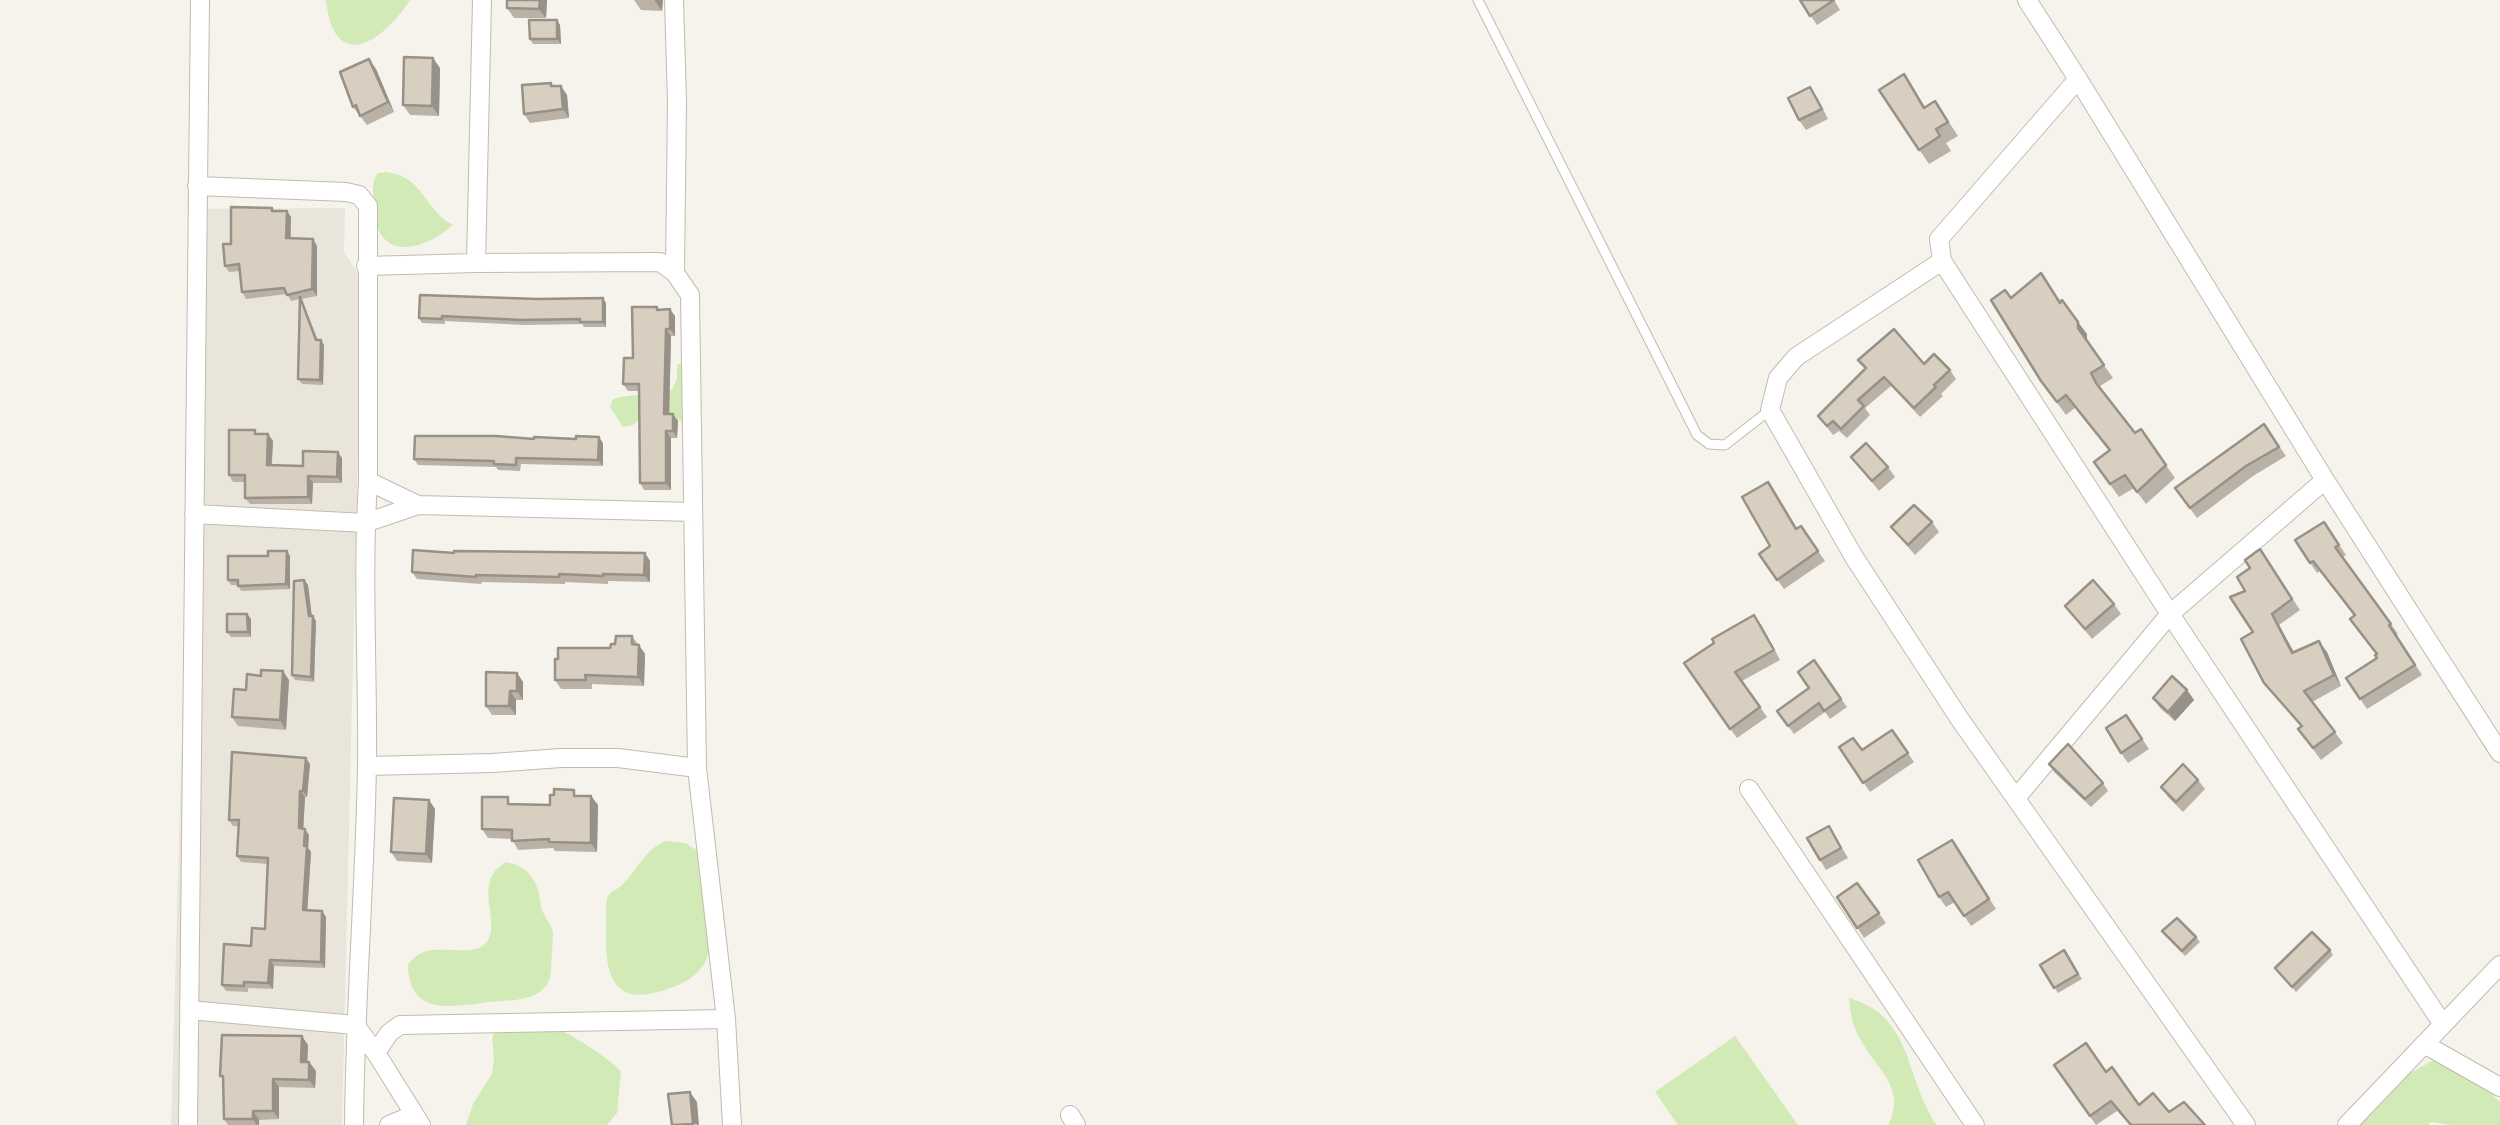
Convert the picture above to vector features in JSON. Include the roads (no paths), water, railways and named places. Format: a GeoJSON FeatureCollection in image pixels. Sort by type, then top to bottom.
{"type":"FeatureCollection","features":[{"type":"Feature","properties":{"kind":"street"},"geometry":{"type":"LineString","coordinates":[[188,1125],[200,0]]}},
{"type":"Feature","properties":{"kind":"street"},"geometry":{"type":"LineString","coordinates":[[476,263],[482,0]]}},
{"type":"Feature","properties":{"kind":"street"},"geometry":{"type":"LineString","coordinates":[[674,0],[675,273]]}},
{"type":"Feature","properties":{"kind":"street"},"geometry":{"type":"LineString","coordinates":[[2027,0],[2500,754]]}},
{"type":"Feature","properties":{"kind":"street"},"geometry":{"type":"LineString","coordinates":[[2078,80],[1939,239],[1942,260],[2170,614],[2442,1023]]}},
{"type":"Feature","properties":{"kind":"street"},"geometry":{"type":"LineString","coordinates":[[198,186],[346,192],[359,194],[368,206],[367,766],[354,1125]]}},
{"type":"Feature","properties":{"kind":"street"},"geometry":{"type":"LineString","coordinates":[[1942,260],[1796,358],[1778,378],[1770,410],[1854,557],[1959,718],[2246,1125]]}},
{"type":"Feature","properties":{"kind":"street"},"geometry":{"type":"LineString","coordinates":[[366,266],[660,262],[675,273],[690,296],[697,768],[726,1019],[732,1125]]}},
{"type":"Feature","properties":{"kind":"street"},"geometry":{"type":"LineString","coordinates":[[2016,798],[2170,614],[2326,480]]}},
{"type":"Feature","properties":{"kind":"street"},"geometry":{"type":"LineString","coordinates":[[368,481],[418,505]]}},
{"type":"Feature","properties":{"kind":"street"},"geometry":{"type":"LineString","coordinates":[[194,514],[365,523],[418,505],[694,512]]}},
{"type":"Feature","properties":{"kind":"street"},"geometry":{"type":"LineString","coordinates":[[367,766],[618,758],[697,768]]}},
{"type":"Feature","properties":{"kind":"street"},"geometry":{"type":"LineString","coordinates":[[1750,788],[1976,1125]]}},
{"type":"Feature","properties":{"kind":"street"},"geometry":{"type":"LineString","coordinates":[[2347,1125],[2500,965]]}},
{"type":"Feature","properties":{"kind":"street"},"geometry":{"type":"LineString","coordinates":[[189,1010],[355,1024],[417,1120],[389,1125]]}},
{"type":"Feature","properties":{"kind":"street"},"geometry":{"type":"LineString","coordinates":[[376,1053],[388,1034],[400,1025],[726,1019]]}},
{"type":"Feature","properties":{"kind":"street"},"geometry":{"type":"LineString","coordinates":[[2424,1044],[2500,1087]]}},
{"type":"Feature","properties":{"kind":"lane"},"geometry":{"type":"LineString","coordinates":[[1478,0],[1697,435],[1709,444],[1725,445],[1770,410]]}}]}
